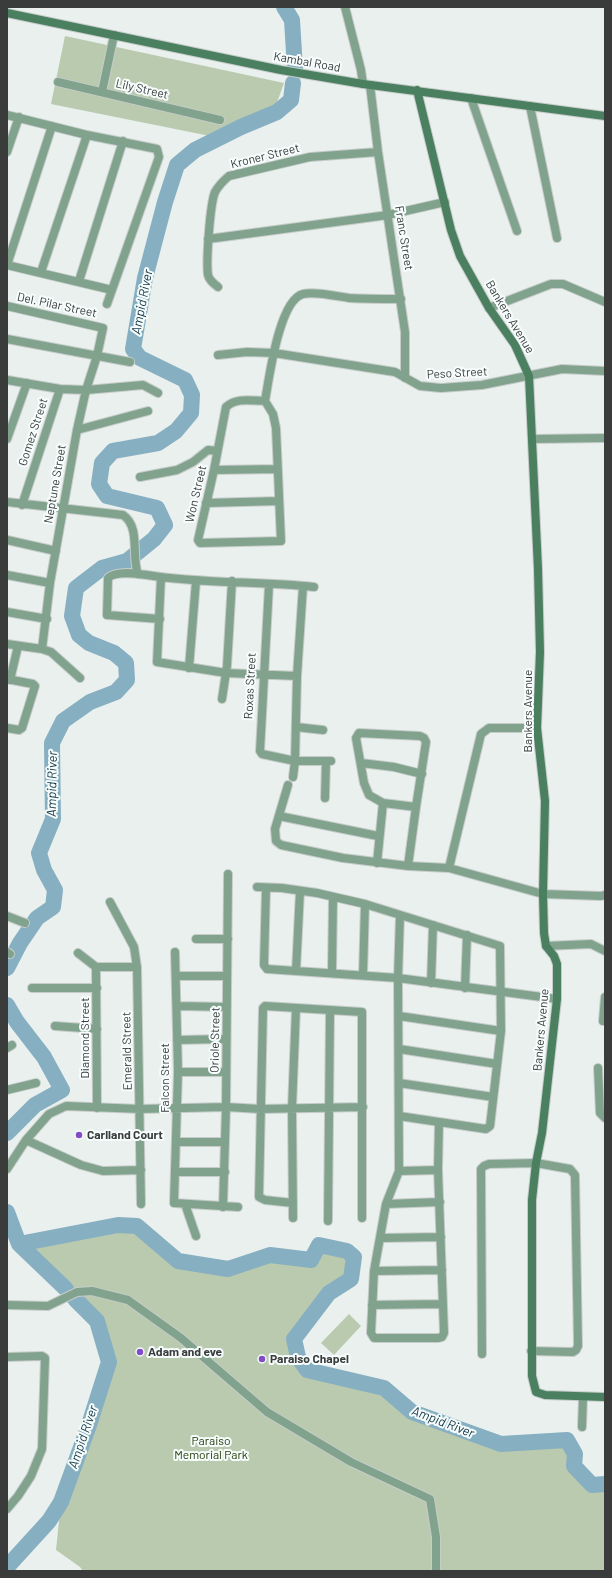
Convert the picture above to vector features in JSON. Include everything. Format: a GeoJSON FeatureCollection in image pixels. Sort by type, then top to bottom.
{"type":"FeatureCollection","features":[{"type":"Feature","properties":{"kind":"street","name":"Franc Street"},"geometry":{"type":"LineString","coordinates":[[345,7],[372,102],[378,152],[401,299],[405,332],[406,378]]}},
{"type":"Feature","properties":{"kind":"street","name":"Kambal Road"},"geometry":{"type":"LineString","coordinates":[[7,13],[281,70],[367,84],[605,116]]}},
{"type":"Feature","properties":{"kind":"street"},"geometry":{"type":"LineString","coordinates":[[102,92],[114,35]]}},
{"type":"Feature","properties":{"kind":"street","name":"Lily Street"},"geometry":{"type":"LineString","coordinates":[[58,82],[220,120]]}},
{"type":"Feature","properties":{"kind":"street","name":"Bankers Avenue"},"geometry":{"type":"LineString","coordinates":[[417,90],[451,230],[460,256],[489,308],[515,345],[529,376],[533,439],[540,652],[537,728],[544,801],[543,894],[546,946],[554,956],[557,964],[557,999],[542,1133],[536,1163],[532,1200],[532,1376],[536,1392],[545,1395],[583,1397]]}},
{"type":"Feature","properties":{"kind":"street"},"geometry":{"type":"LineString","coordinates":[[471,98],[517,232]]}},
{"type":"Feature","properties":{"kind":"street"},"geometry":{"type":"LineString","coordinates":[[530,106],[557,238]]}},
{"type":"Feature","properties":{"kind":"street"},"geometry":{"type":"LineString","coordinates":[[7,114],[87,135],[157,149],[160,157],[107,304]]}},
{"type":"Feature","properties":{"kind":"street"},"geometry":{"type":"LineString","coordinates":[[7,152],[19,117]]}},
{"type":"Feature","properties":{"kind":"street"},"geometry":{"type":"LineString","coordinates":[[52,126],[7,265],[112,290]]}},
{"type":"Feature","properties":{"kind":"street"},"geometry":{"type":"LineString","coordinates":[[41,272],[87,135]]}},
{"type":"Feature","properties":{"kind":"street"},"geometry":{"type":"LineString","coordinates":[[79,281],[123,141]]}},
{"type":"Feature","properties":{"kind":"street","name":"Kroner Street"},"geometry":{"type":"LineString","coordinates":[[218,287],[211,282],[208,276],[208,239],[214,194],[220,184],[229,176],[310,157],[378,152]]}},
{"type":"Feature","properties":{"kind":"street"},"geometry":{"type":"LineString","coordinates":[[208,239],[388,215],[445,202]]}},
{"type":"Feature","properties":{"kind":"street"},"geometry":{"type":"LineString","coordinates":[[489,308],[551,284],[562,284],[605,302]]}},
{"type":"Feature","properties":{"kind":"street"},"geometry":{"type":"LineString","coordinates":[[206,503],[279,501],[276,428],[273,414],[265,401],[274,353],[286,313],[295,299],[303,294],[351,298],[401,299]]}},
{"type":"Feature","properties":{"kind":"street","name":"Del. Pilar Street"},"geometry":{"type":"LineString","coordinates":[[7,306],[102,327]]}},
{"type":"Feature","properties":{"kind":"street","name":"Neptune Street"},"geometry":{"type":"LineString","coordinates":[[42,649],[47,619],[50,583],[77,430],[86,390],[97,356],[102,327]]}},
{"type":"Feature","properties":{"kind":"street"},"geometry":{"type":"LineString","coordinates":[[7,339],[130,362]]}},
{"type":"Feature","properties":{"kind":"street","name":"Peso Street"},"geometry":{"type":"LineString","coordinates":[[218,356],[246,352],[274,353],[395,372],[420,386],[441,388],[482,385],[562,369],[605,371]]}},
{"type":"Feature","properties":{"kind":"street"},"geometry":{"type":"LineString","coordinates":[[7,380],[60,389],[86,390],[143,385],[158,393]]}},
{"type":"Feature","properties":{"kind":"street"},"geometry":{"type":"LineString","coordinates":[[7,439],[27,383]]}},
{"type":"Feature","properties":{"kind":"street","name":"Gomez Street"},"geometry":{"type":"LineString","coordinates":[[22,505],[60,389]]}},
{"type":"Feature","properties":{"kind":"street","name":"Won Street"},"geometry":{"type":"LineString","coordinates":[[265,401],[238,400],[226,407],[214,470],[198,540],[200,544],[281,541],[279,501]]}},
{"type":"Feature","properties":{"kind":"street"},"geometry":{"type":"LineString","coordinates":[[77,430],[148,411]]}},
{"type":"Feature","properties":{"kind":"street"},"geometry":{"type":"LineString","coordinates":[[533,439],[605,438]]}},
{"type":"Feature","properties":{"kind":"street"},"geometry":{"type":"LineString","coordinates":[[140,477],[177,470],[193,462],[208,450],[217,451]]}},
{"type":"Feature","properties":{"kind":"street"},"geometry":{"type":"LineString","coordinates":[[214,470],[277,469]]}},
{"type":"Feature","properties":{"kind":"street"},"geometry":{"type":"LineString","coordinates":[[7,502],[22,505],[123,515],[129,521],[135,539],[138,574]]}},
{"type":"Feature","properties":{"kind":"street"},"geometry":{"type":"LineString","coordinates":[[7,540],[56,551]]}},
{"type":"Feature","properties":{"kind":"street"},"geometry":{"type":"LineString","coordinates":[[160,619],[107,615],[108,578],[117,574],[138,574],[196,581],[232,581],[314,587]]}},
{"type":"Feature","properties":{"kind":"street"},"geometry":{"type":"LineString","coordinates":[[7,575],[50,583]]}},
{"type":"Feature","properties":{"kind":"street"},"geometry":{"type":"LineString","coordinates":[[161,577],[157,661],[226,674],[297,676]]}},
{"type":"Feature","properties":{"kind":"street"},"geometry":{"type":"LineString","coordinates":[[189,668],[196,581]]}},
{"type":"Feature","properties":{"kind":"street"},"geometry":{"type":"LineString","coordinates":[[222,699],[226,674],[232,581]]}},
{"type":"Feature","properties":{"kind":"street","name":"Roxas Street"},"geometry":{"type":"LineString","coordinates":[[269,584],[260,751],[262,754],[295,761]]}},
{"type":"Feature","properties":{"kind":"street"},"geometry":{"type":"LineString","coordinates":[[293,777],[295,761],[297,676],[303,586]]}},
{"type":"Feature","properties":{"kind":"street"},"geometry":{"type":"LineString","coordinates":[[7,612],[47,619]]}},
{"type":"Feature","properties":{"kind":"street"},"geometry":{"type":"LineString","coordinates":[[7,644],[42,649],[58,656],[80,678]]}},
{"type":"Feature","properties":{"kind":"street"},"geometry":{"type":"LineString","coordinates":[[7,728],[19,730],[22,728],[34,685],[8,679],[18,646]]}},
{"type":"Feature","properties":{"kind":"street"},"geometry":{"type":"LineString","coordinates":[[296,727],[324,730]]}},
{"type":"Feature","properties":{"kind":"street"},"geometry":{"type":"LineString","coordinates":[[449,868],[481,734],[489,728],[537,728]]}},
{"type":"Feature","properties":{"kind":"street"},"geometry":{"type":"LineString","coordinates":[[408,866],[426,742],[424,738],[420,736],[359,733],[356,738],[364,783],[369,795],[383,803],[416,806]]}},
{"type":"Feature","properties":{"kind":"street"},"geometry":{"type":"LineString","coordinates":[[295,761],[328,761],[325,798]]}},
{"type":"Feature","properties":{"kind":"street"},"geometry":{"type":"LineString","coordinates":[[361,763],[394,767],[422,774]]}},
{"type":"Feature","properties":{"kind":"street"},"geometry":{"type":"LineString","coordinates":[[288,785],[275,836],[276,841],[281,845],[343,858],[377,863],[449,868],[543,894],[605,895]]}},
{"type":"Feature","properties":{"kind":"street"},"geometry":{"type":"LineString","coordinates":[[377,863],[378,836],[383,803]]}},
{"type":"Feature","properties":{"kind":"street"},"geometry":{"type":"LineString","coordinates":[[279,816],[378,836]]}},
{"type":"Feature","properties":{"kind":"street","name":"Oriole Street"},"geometry":{"type":"LineString","coordinates":[[223,1207],[226,1107],[228,874]]}},
{"type":"Feature","properties":{"kind":"street"},"geometry":{"type":"LineString","coordinates":[[257,887],[300,891],[365,904],[500,946],[502,992],[501,1031],[490,1126],[488,1128],[399,1116]]}},
{"type":"Feature","properties":{"kind":"street"},"geometry":{"type":"LineString","coordinates":[[266,888],[264,966],[267,969],[296,972],[332,972],[398,978],[557,999]]}},
{"type":"Feature","properties":{"kind":"street"},"geometry":{"type":"LineString","coordinates":[[296,972],[300,891]]}},
{"type":"Feature","properties":{"kind":"street"},"geometry":{"type":"LineString","coordinates":[[332,972],[333,897]]}},
{"type":"Feature","properties":{"kind":"street","name":"Emerald Street"},"geometry":{"type":"LineString","coordinates":[[110,902],[135,950],[137,967],[141,1170],[140,1204]]}},
{"type":"Feature","properties":{"kind":"street"},"geometry":{"type":"LineString","coordinates":[[363,975],[365,904]]}},
{"type":"Feature","properties":{"kind":"street"},"geometry":{"type":"LineString","coordinates":[[400,915],[398,978],[398,1171],[386,1204],[374,1271],[371,1333],[374,1338],[438,1338],[442,1337],[444,1333],[438,1170],[439,1122]]}},
{"type":"Feature","properties":{"kind":"street"},"geometry":{"type":"LineString","coordinates":[[7,916],[25,924]]}},
{"type":"Feature","properties":{"kind":"street"},"geometry":{"type":"LineString","coordinates":[[431,983],[433,925]]}},
{"type":"Feature","properties":{"kind":"street"},"geometry":{"type":"LineString","coordinates":[[465,988],[467,935]]}},
{"type":"Feature","properties":{"kind":"street"},"geometry":{"type":"LineString","coordinates":[[196,939],[228,939]]}},
{"type":"Feature","properties":{"kind":"street"},"geometry":{"type":"LineString","coordinates":[[546,946],[590,944],[605,951]]}},
{"type":"Feature","properties":{"kind":"street","name":"Falcon Street"},"geometry":{"type":"LineString","coordinates":[[175,952],[178,1006],[178,1108],[175,1204],[185,1204]]}},
{"type":"Feature","properties":{"kind":"street"},"geometry":{"type":"LineString","coordinates":[[78,953],[96,967],[137,967]]}},
{"type":"Feature","properties":{"kind":"street","name":"Diamond Street"},"geometry":{"type":"LineString","coordinates":[[96,967],[98,1029],[97,1108]]}},
{"type":"Feature","properties":{"kind":"street"},"geometry":{"type":"LineString","coordinates":[[176,976],[227,976]]}},
{"type":"Feature","properties":{"kind":"street"},"geometry":{"type":"LineString","coordinates":[[32,988],[97,988]]}},
{"type":"Feature","properties":{"kind":"street"},"geometry":{"type":"LineString","coordinates":[[603,1021],[605,997]]}},
{"type":"Feature","properties":{"kind":"street"},"geometry":{"type":"LineString","coordinates":[[178,1006],[227,1007]]}},
{"type":"Feature","properties":{"kind":"street"},"geometry":{"type":"LineString","coordinates":[[293,1203],[265,1200],[259,1197],[263,1008],[265,1006],[362,1012],[362,1218]]}},
{"type":"Feature","properties":{"kind":"street"},"geometry":{"type":"LineString","coordinates":[[293,1218],[292,1108],[296,1008]]}},
{"type":"Feature","properties":{"kind":"street"},"geometry":{"type":"LineString","coordinates":[[328,1221],[330,1010]]}},
{"type":"Feature","properties":{"kind":"street"},"geometry":{"type":"LineString","coordinates":[[399,1016],[501,1031]]}},
{"type":"Feature","properties":{"kind":"street"},"geometry":{"type":"LineString","coordinates":[[55,1026],[98,1029]]}},
{"type":"Feature","properties":{"kind":"street"},"geometry":{"type":"LineString","coordinates":[[177,1040],[226,1039]]}},
{"type":"Feature","properties":{"kind":"street"},"geometry":{"type":"LineString","coordinates":[[398,1049],[497,1064]]}},
{"type":"Feature","properties":{"kind":"street"},"geometry":{"type":"LineString","coordinates":[[598,1068],[600,1113],[605,1118]]}},
{"type":"Feature","properties":{"kind":"street"},"geometry":{"type":"LineString","coordinates":[[178,1072],[226,1072]]}},
{"type":"Feature","properties":{"kind":"street"},"geometry":{"type":"LineString","coordinates":[[7,1090],[36,1083]]}},
{"type":"Feature","properties":{"kind":"street"},"geometry":{"type":"LineString","coordinates":[[399,1083],[493,1097]]}},
{"type":"Feature","properties":{"kind":"street"},"geometry":{"type":"LineString","coordinates":[[7,1169],[26,1140],[49,1114],[66,1106],[140,1109],[226,1107],[260,1109],[363,1107]]}},
{"type":"Feature","properties":{"kind":"street"},"geometry":{"type":"LineString","coordinates":[[26,1140],[82,1165],[103,1171],[141,1170]]}},
{"type":"Feature","properties":{"kind":"street"},"geometry":{"type":"LineString","coordinates":[[176,1142],[225,1142]]}},
{"type":"Feature","properties":{"kind":"street"},"geometry":{"type":"LineString","coordinates":[[482,1354],[481,1169],[489,1164],[536,1163],[570,1169],[575,1175],[578,1346],[573,1352],[531,1351]]}},
{"type":"Feature","properties":{"kind":"street"},"geometry":{"type":"LineString","coordinates":[[398,1171],[438,1170]]}},
{"type":"Feature","properties":{"kind":"street"},"geometry":{"type":"LineString","coordinates":[[175,1172],[225,1172]]}},
{"type":"Feature","properties":{"kind":"street"},"geometry":{"type":"LineString","coordinates":[[386,1204],[440,1202]]}},
{"type":"Feature","properties":{"kind":"street"},"geometry":{"type":"LineString","coordinates":[[196,1236],[185,1204],[238,1207]]}},
{"type":"Feature","properties":{"kind":"street"},"geometry":{"type":"LineString","coordinates":[[380,1238],[441,1237]]}},
{"type":"Feature","properties":{"kind":"street"},"geometry":{"type":"LineString","coordinates":[[374,1271],[442,1270]]}},
{"type":"Feature","properties":{"kind":"street"},"geometry":{"type":"LineString","coordinates":[[7,1305],[48,1306],[77,1292],[92,1291],[128,1300],[181,1338],[267,1412],[351,1462],[430,1499],[436,1537],[436,1571]]}},
{"type":"Feature","properties":{"kind":"street"},"geometry":{"type":"LineString","coordinates":[[372,1305],[442,1304]]}},
{"type":"Feature","properties":{"kind":"street"},"geometry":{"type":"LineString","coordinates":[[7,1357],[44,1356],[45,1358],[42,1449],[31,1476],[7,1509]]}},
{"type":"Feature","properties":{"kind":"street"},"geometry":{"type":"LineString","coordinates":[[582,1427],[583,1397],[605,1397]]}},
{"type":"Feature","properties":{"kind":"green space"},"geometry":{"type":"Polygon","coordinates":[[[65,36],[284,83],[275,108],[210,136],[51,104],[65,36]]]}},
{"type":"Feature","properties":{"kind":"green space","name":"Paraiso Memorial Park"},"geometry":{"type":"Polygon","coordinates":[[[118,1225],[137,1226],[178,1261],[228,1269],[270,1255],[311,1260],[319,1245],[347,1251],[354,1257],[351,1279],[329,1293],[294,1339],[298,1357],[307,1370],[384,1388],[412,1412],[501,1444],[567,1440],[575,1454],[574,1466],[592,1485],[605,1484],[605,1571],[83,1571],[80,1567],[56,1550],[61,1502],[88,1428],[109,1362],[97,1321],[19,1244],[118,1225]]]}},
{"type":"Feature","properties":{"kind":"green space"},"geometry":{"type":"Polygon","coordinates":[[[349,1314],[361,1326],[334,1355],[321,1343],[349,1314]]]}},
{"type":"Feature","properties":{"kind":"water"},"geometry":{"type":"Polygon","coordinates":[[[48,1518],[46,1533],[15,1568],[7,1571],[7,1560],[48,1518]]]}},
{"type":"Feature","properties":{"kind":"waterway","name":"Ampid River"},"geometry":{"type":"LineString","coordinates":[[284,7],[292,20],[295,69]]}},
{"type":"Feature","properties":{"kind":"waterway","name":"Ampid River"},"geometry":{"type":"LineString","coordinates":[[7,968],[20,943],[37,918],[53,907],[55,890],[44,870],[39,853],[53,819],[52,743],[63,721],[90,702],[116,692],[127,680],[126,663],[114,653],[89,643],[79,635],[72,616],[76,588],[102,568],[127,561],[154,539],[165,525],[157,508],[107,496],[99,484],[102,463],[113,451],[158,443],[176,431],[191,413],[192,395],[185,380],[140,358],[133,349],[145,278],[165,202],[177,165],[195,150],[241,127],[277,112],[291,100],[293,83]]}},
{"type":"Feature","properties":{"kind":"waterway","name":"Ampid River"},"geometry":{"type":"LineString","coordinates":[[7,1005],[17,1022],[44,1057],[62,1090],[35,1105],[7,1133]]}},
{"type":"Feature","properties":{"kind":"waterway","name":"Ampid River"},"geometry":{"type":"LineString","coordinates":[[7,1212],[19,1244],[66,1289]]}},
{"type":"Feature","properties":{"kind":"waterway","name":"Ampid River"},"geometry":{"type":"LineString","coordinates":[[19,1244],[118,1225],[137,1226],[178,1261],[228,1269],[270,1255],[311,1260],[319,1245],[347,1251],[354,1257],[351,1279],[329,1293],[294,1339],[298,1357],[307,1370],[384,1388],[412,1412],[501,1444],[567,1440],[575,1454],[574,1466],[592,1485],[605,1484]]}},
{"type":"Feature","properties":{"kind":"waterway","name":"Ampid River"},"geometry":{"type":"LineString","coordinates":[[7,1567],[49,1521],[61,1502],[88,1428],[109,1362],[97,1321],[75,1299]]}},
{"type":"Feature","properties":{"kind":"place","name":"Carlland Court"},"geometry":{"type":"Point","coordinates":[79,1135]}},
{"type":"Feature","properties":{"kind":"place","name":"Adam and eve"},"geometry":{"type":"Point","coordinates":[140,1352]}},
{"type":"Feature","properties":{"kind":"place","name":"Paraiso Chapel"},"geometry":{"type":"Point","coordinates":[262,1359]}}]}
